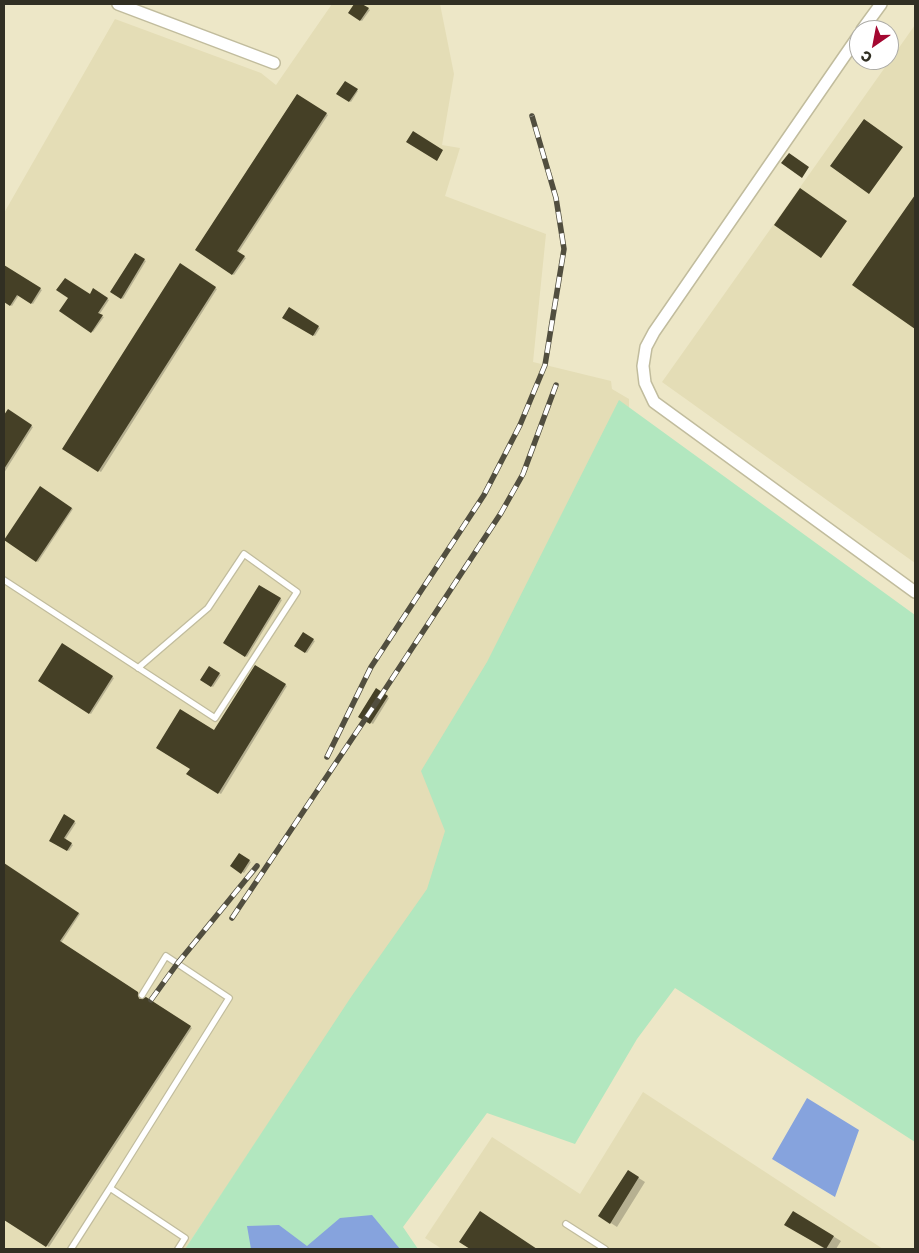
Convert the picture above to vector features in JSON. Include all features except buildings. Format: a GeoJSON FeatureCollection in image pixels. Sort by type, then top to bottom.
{"type":"FeatureCollection","features":[{"type":"Feature","properties":{"kind":"street"},"geometry":{"type":"LineString","coordinates":[[118,4],[274,63]]}},
{"type":"Feature","properties":{"kind":"street"},"geometry":{"type":"LineString","coordinates":[[869,20],[881,4]]}},
{"type":"Feature","properties":{"kind":"street"},"geometry":{"type":"LineString","coordinates":[[849,49],[654,332],[646,347],[643,366],[645,383],[654,402],[915,592]]}},
{"type":"Feature","properties":{"kind":"lane"},"geometry":{"type":"LineString","coordinates":[[4,580],[138,668],[215,718],[297,592],[244,554],[208,608],[138,668]]}},
{"type":"Feature","properties":{"kind":"lane"},"geometry":{"type":"LineString","coordinates":[[71,1249],[229,998],[166,956],[142,994]]}},
{"type":"Feature","properties":{"kind":"lane"},"geometry":{"type":"LineString","coordinates":[[110,1188],[185,1238],[178,1249]]}},
{"type":"Feature","properties":{"kind":"lane"},"geometry":{"type":"LineString","coordinates":[[566,1224],[605,1249]]}},
{"type":"Feature","properties":{"kind":"shaded area"},"geometry":{"type":"Polygon","coordinates":[[[332,4],[440,4],[454,74],[442,145],[460,148],[445,196],[546,234],[533,362],[611,381],[612,389],[629,399],[629,416],[479,821],[310,1062],[185,1249],[4,1249],[4,213],[115,19],[261,73],[276,85],[332,4]]]}},
{"type":"Feature","properties":{"kind":"shaded area"},"geometry":{"type":"Polygon","coordinates":[[[915,25],[915,563],[662,382],[883,70],[899,70],[899,48],[915,25]]]}},
{"type":"Feature","properties":{"kind":"shaded area"},"geometry":{"type":"Polygon","coordinates":[[[643,1092],[883,1249],[442,1249],[425,1238],[492,1137],[580,1194],[643,1092]]]}},
{"type":"Feature","properties":{"kind":"green space"},"geometry":{"type":"Polygon","coordinates":[[[619,400],[915,615],[915,1142],[675,988],[637,1039],[575,1144],[487,1113],[403,1227],[418,1249],[185,1249],[351,997],[427,889],[445,831],[421,771],[487,662],[619,400]]]}},
{"type":"Feature","properties":{"kind":"water"},"geometry":{"type":"Polygon","coordinates":[[[807,1098],[859,1130],[835,1197],[772,1159],[807,1098]]]}},
{"type":"Feature","properties":{"kind":"water"},"geometry":{"type":"Polygon","coordinates":[[[372,1215],[400,1249],[251,1249],[247,1226],[279,1225],[307,1246],[340,1218],[372,1215]]]}},
{"type":"Feature","properties":{"kind":"railway"},"geometry":{"type":"LineString","coordinates":[[327,757],[371,667],[484,495],[520,425],[545,365],[564,249],[556,198],[532,116]]}},
{"type":"Feature","properties":{"kind":"railway"},"geometry":{"type":"LineString","coordinates":[[232,918],[501,513],[523,474],[556,385]]}},
{"type":"Feature","properties":{"kind":"railway"},"geometry":{"type":"LineString","coordinates":[[151,1000],[177,964],[257,866]]}}]}
